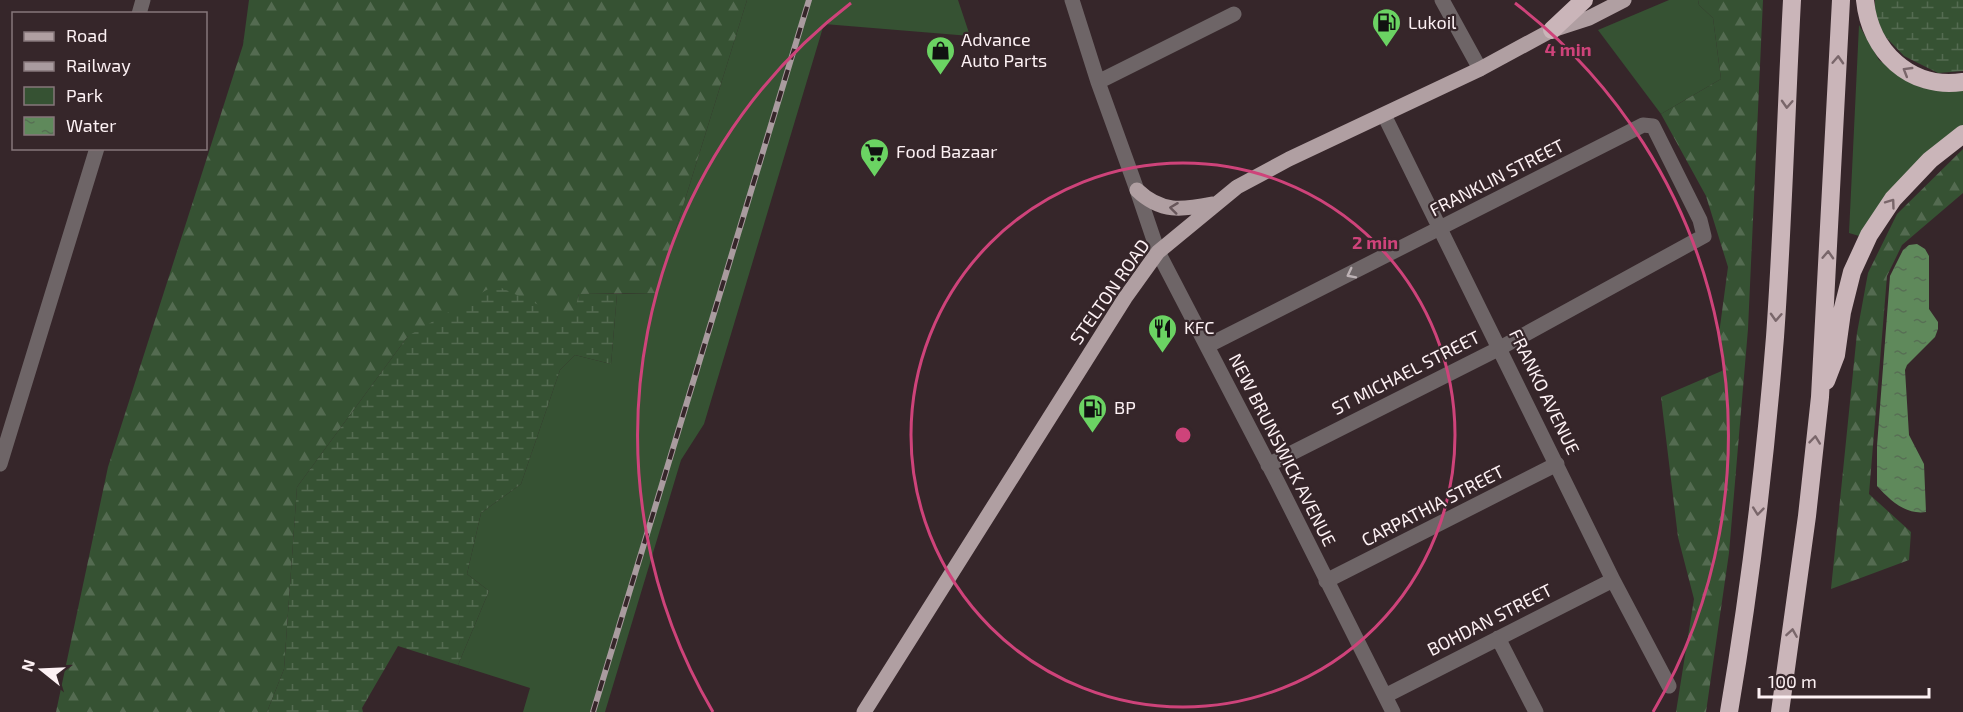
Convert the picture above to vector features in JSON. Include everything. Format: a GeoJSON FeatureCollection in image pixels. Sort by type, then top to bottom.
{"type":"FeatureCollection","features":[{"type":"Feature","properties":{"kind":"highway"},"geometry":{"type":"LineString","coordinates":[[1552,30],[1584,0]]}},
{"type":"Feature","properties":{"kind":"highway"},"geometry":{"type":"LineString","coordinates":[[1780,712],[1804,539],[1820,397],[1841,0]]}},
{"type":"Feature","properties":{"kind":"highway"},"geometry":{"type":"LineString","coordinates":[[1865,0],[1874,36],[1891,60],[1914,75],[1928,80],[1944,83],[1963,82]]}},
{"type":"Feature","properties":{"kind":"highway"},"geometry":{"type":"LineString","coordinates":[[1729,712],[1755,534],[1768,413],[1779,270],[1791,1]]}},
{"type":"Feature","properties":{"kind":"highway"},"geometry":{"type":"LineString","coordinates":[[1820,397],[1836,355],[1842,312],[1852,272],[1869,235],[1893,199],[1930,160],[1963,134]]}},
{"type":"Feature","properties":{"kind":"main road","name":"STELTON ROAD"},"geometry":{"type":"LineString","coordinates":[[864,712],[1125,298],[1158,252],[1237,187],[1289,159],[1480,69],[1552,30],[1589,18],[1624,0]]}},
{"type":"Feature","properties":{"kind":"main road"},"geometry":{"type":"LineString","coordinates":[[1137,190],[1148,200],[1162,206],[1184,209],[1215,203]]}},
{"type":"Feature","properties":{"kind":"street","name":"NEW BRUNSWICK AVENUE"},"geometry":{"type":"LineString","coordinates":[[1072,0],[1098,82],[1158,252],[1393,712]]}},
{"type":"Feature","properties":{"kind":"street"},"geometry":{"type":"LineString","coordinates":[[1442,0],[1480,69]]}},
{"type":"Feature","properties":{"kind":"street"},"geometry":{"type":"LineString","coordinates":[[1098,82],[1234,14]]}},
{"type":"Feature","properties":{"kind":"street","name":"FRANKO AVENUE"},"geometry":{"type":"LineString","coordinates":[[1384,115],[1613,580],[1669,686]]}},
{"type":"Feature","properties":{"kind":"street","name":"FRANKLIN STREET"},"geometry":{"type":"LineString","coordinates":[[1207,346],[1643,125],[1653,126],[1700,220],[1704,236],[1687,246]]}},
{"type":"Feature","properties":{"kind":"street"},"geometry":{"type":"LineString","coordinates":[[0,464],[96,150]]}},
{"type":"Feature","properties":{"kind":"street","name":"ST MICHAEL STREET"},"geometry":{"type":"LineString","coordinates":[[1268,465],[1500,348],[1687,246]]}},
{"type":"Feature","properties":{"kind":"street","name":"CARPATHIA STREET"},"geometry":{"type":"LineString","coordinates":[[1326,581],[1557,464]]}},
{"type":"Feature","properties":{"kind":"street","name":"BOHDAN STREET"},"geometry":{"type":"LineString","coordinates":[[1385,696],[1613,580]]}},
{"type":"Feature","properties":{"kind":"street"},"geometry":{"type":"LineString","coordinates":[[1498,638],[1536,712]]}},
{"type":"Feature","properties":{"kind":"green space"},"geometry":{"type":"Polygon","coordinates":[[[249,0],[747,0],[656,293],[579,294],[573,321],[408,336],[297,487],[284,669],[267,712],[56,712],[108,467],[243,45],[249,0]]]}},
{"type":"Feature","properties":{"kind":"green space"},"geometry":{"type":"Polygon","coordinates":[[[747,0],[958,0],[970,36],[824,24],[704,424],[681,460],[605,712],[523,712],[530,688],[458,665],[489,591],[467,574],[481,513],[521,484],[560,370],[575,355],[611,364],[617,294],[656,293],[747,0]]]}},
{"type":"Feature","properties":{"kind":"green space"},"geometry":{"type":"Polygon","coordinates":[[[1669,0],[1698,0],[1699,5],[1713,18],[1721,79],[1661,114],[1598,30],[1669,0]]]}},
{"type":"Feature","properties":{"kind":"green space"},"geometry":{"type":"Polygon","coordinates":[[[1698,0],[1763,0],[1748,329],[1729,553],[1706,712],[1676,712],[1694,599],[1678,537],[1661,397],[1724,370],[1719,334],[1728,267],[1706,196],[1661,114],[1721,79],[1713,18],[1699,5],[1698,0]]]}},
{"type":"Feature","properties":{"kind":"green space"},"geometry":{"type":"Polygon","coordinates":[[[1875,0],[1963,0],[1963,71],[1938,73],[1904,56],[1884,35],[1875,14],[1875,0]]]}},
{"type":"Feature","properties":{"kind":"green space"},"geometry":{"type":"Polygon","coordinates":[[[1859,25],[1879,60],[1920,87],[1963,91],[1963,126],[1859,236],[1849,233],[1859,25]]]}},
{"type":"Feature","properties":{"kind":"green space"},"geometry":{"type":"Polygon","coordinates":[[[1963,149],[1963,193],[1902,245],[1887,276],[1869,494],[1911,532],[1909,560],[1831,589],[1857,333],[1868,273],[1897,214],[1963,149]]]}},
{"type":"Feature","properties":{"kind":"green space"},"geometry":{"type":"Polygon","coordinates":[[[495,285],[572,320],[579,294],[617,294],[611,364],[575,355],[560,370],[521,484],[481,513],[467,574],[489,591],[458,665],[398,646],[362,708],[363,712],[267,712],[284,669],[297,487],[408,336],[495,285]]]}},
{"type":"Feature","properties":{"kind":"water"},"geometry":{"type":"Polygon","coordinates":[[[1917,244],[1925,249],[1929,256],[1929,309],[1938,322],[1935,337],[1907,365],[1905,370],[1909,435],[1924,464],[1926,512],[1905,509],[1877,486],[1877,446],[1890,276],[1903,250],[1909,245],[1917,244]]]}},
{"type":"Feature","properties":{"kind":"railway"},"geometry":{"type":"LineString","coordinates":[[593,712],[809,0]]}},
{"type":"Feature","properties":{"kind":"place","name":"Lukoil"},"geometry":{"type":"Point","coordinates":[1387,48]}},
{"type":"Feature","properties":{"kind":"place","name":"Advance Auto Parts"},"geometry":{"type":"Point","coordinates":[940,76]}},
{"type":"Feature","properties":{"kind":"place","name":"Food Bazaar"},"geometry":{"type":"Point","coordinates":[875,178]}},
{"type":"Feature","properties":{"kind":"place","name":"KFC"},"geometry":{"type":"Point","coordinates":[1163,354]}},
{"type":"Feature","properties":{"kind":"place","name":"BP"},"geometry":{"type":"Point","coordinates":[1093,434]}}]}
